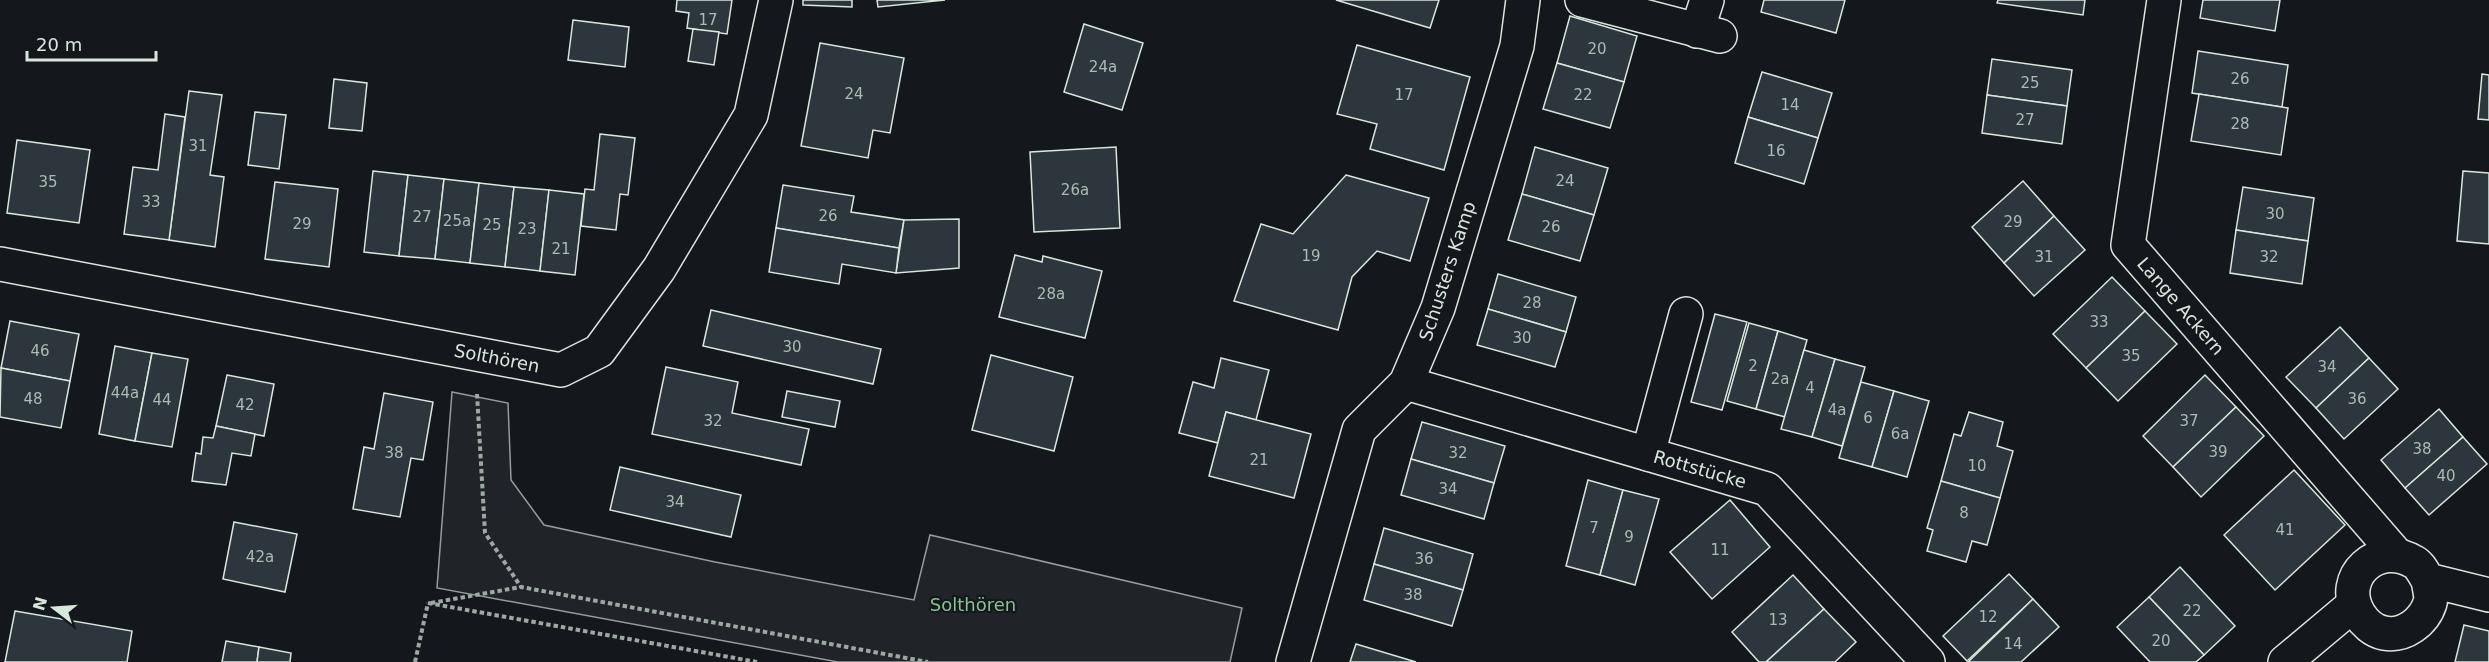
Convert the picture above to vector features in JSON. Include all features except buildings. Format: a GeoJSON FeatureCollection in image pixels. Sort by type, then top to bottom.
{"type":"FeatureCollection","features":[{"type":"Feature","properties":{"kind":"street","name":"Solthören"},"geometry":{"type":"LineString","coordinates":[[0,264],[561,370],[599,351],[659,269],[751,115],[776,0]]}},
{"type":"Feature","properties":{"kind":"street","name":"Schusters Kamp"},"geometry":{"type":"LineString","coordinates":[[1293,662],[1359,430],[1406,383],[1438,309],[1517,46],[1523,0]]}},
{"type":"Feature","properties":{"kind":"street"},"geometry":{"type":"LineString","coordinates":[[1582,0],[1709,34],[1707,0]]}},
{"type":"Feature","properties":{"kind":"street","name":"Lange Ackern"},"geometry":{"type":"LineString","coordinates":[[2164,0],[2128,245],[2397,555]]}},
{"type":"Feature","properties":{"kind":"street"},"geometry":{"type":"LineString","coordinates":[[1648,454],[1686,315]]}},
{"type":"Feature","properties":{"kind":"street","name":"Rottstücke"},"geometry":{"type":"LineString","coordinates":[[1406,383],[1767,489],[1928,662]]}},
{"type":"Feature","properties":{"kind":"street"},"geometry":{"type":"LineString","coordinates":[[2397,555],[2416,563],[2428,580],[2431,601],[2421,621],[2403,632],[2383,633],[2364,623],[2353,605],[2353,585],[2361,568],[2378,557],[2397,555]]}},
{"type":"Feature","properties":{"kind":"street"},"geometry":{"type":"LineString","coordinates":[[2428,580],[2489,595]]}},
{"type":"Feature","properties":{"kind":"street"},"geometry":{"type":"LineString","coordinates":[[2285,662],[2353,605]]}},
{"type":"Feature","properties":{"kind":"path"},"geometry":{"type":"LineString","coordinates":[[488,356],[477,394],[485,532],[520,587]]}},
{"type":"Feature","properties":{"kind":"path"},"geometry":{"type":"LineString","coordinates":[[428,603],[520,587],[928,662]]}},
{"type":"Feature","properties":{"kind":"path"},"geometry":{"type":"LineString","coordinates":[[415,662],[428,603]]}},
{"type":"Feature","properties":{"kind":"path"},"geometry":{"type":"LineString","coordinates":[[428,603],[757,662]]}},
{"type":"Feature","properties":{"kind":"green space","name":"Solthören"},"geometry":{"type":"Polygon","coordinates":[[[452,392],[508,403],[511,480],[544,525],[715,562],[914,600],[930,535],[1242,608],[1230,662],[838,662],[437,588],[452,392]]]}}]}
